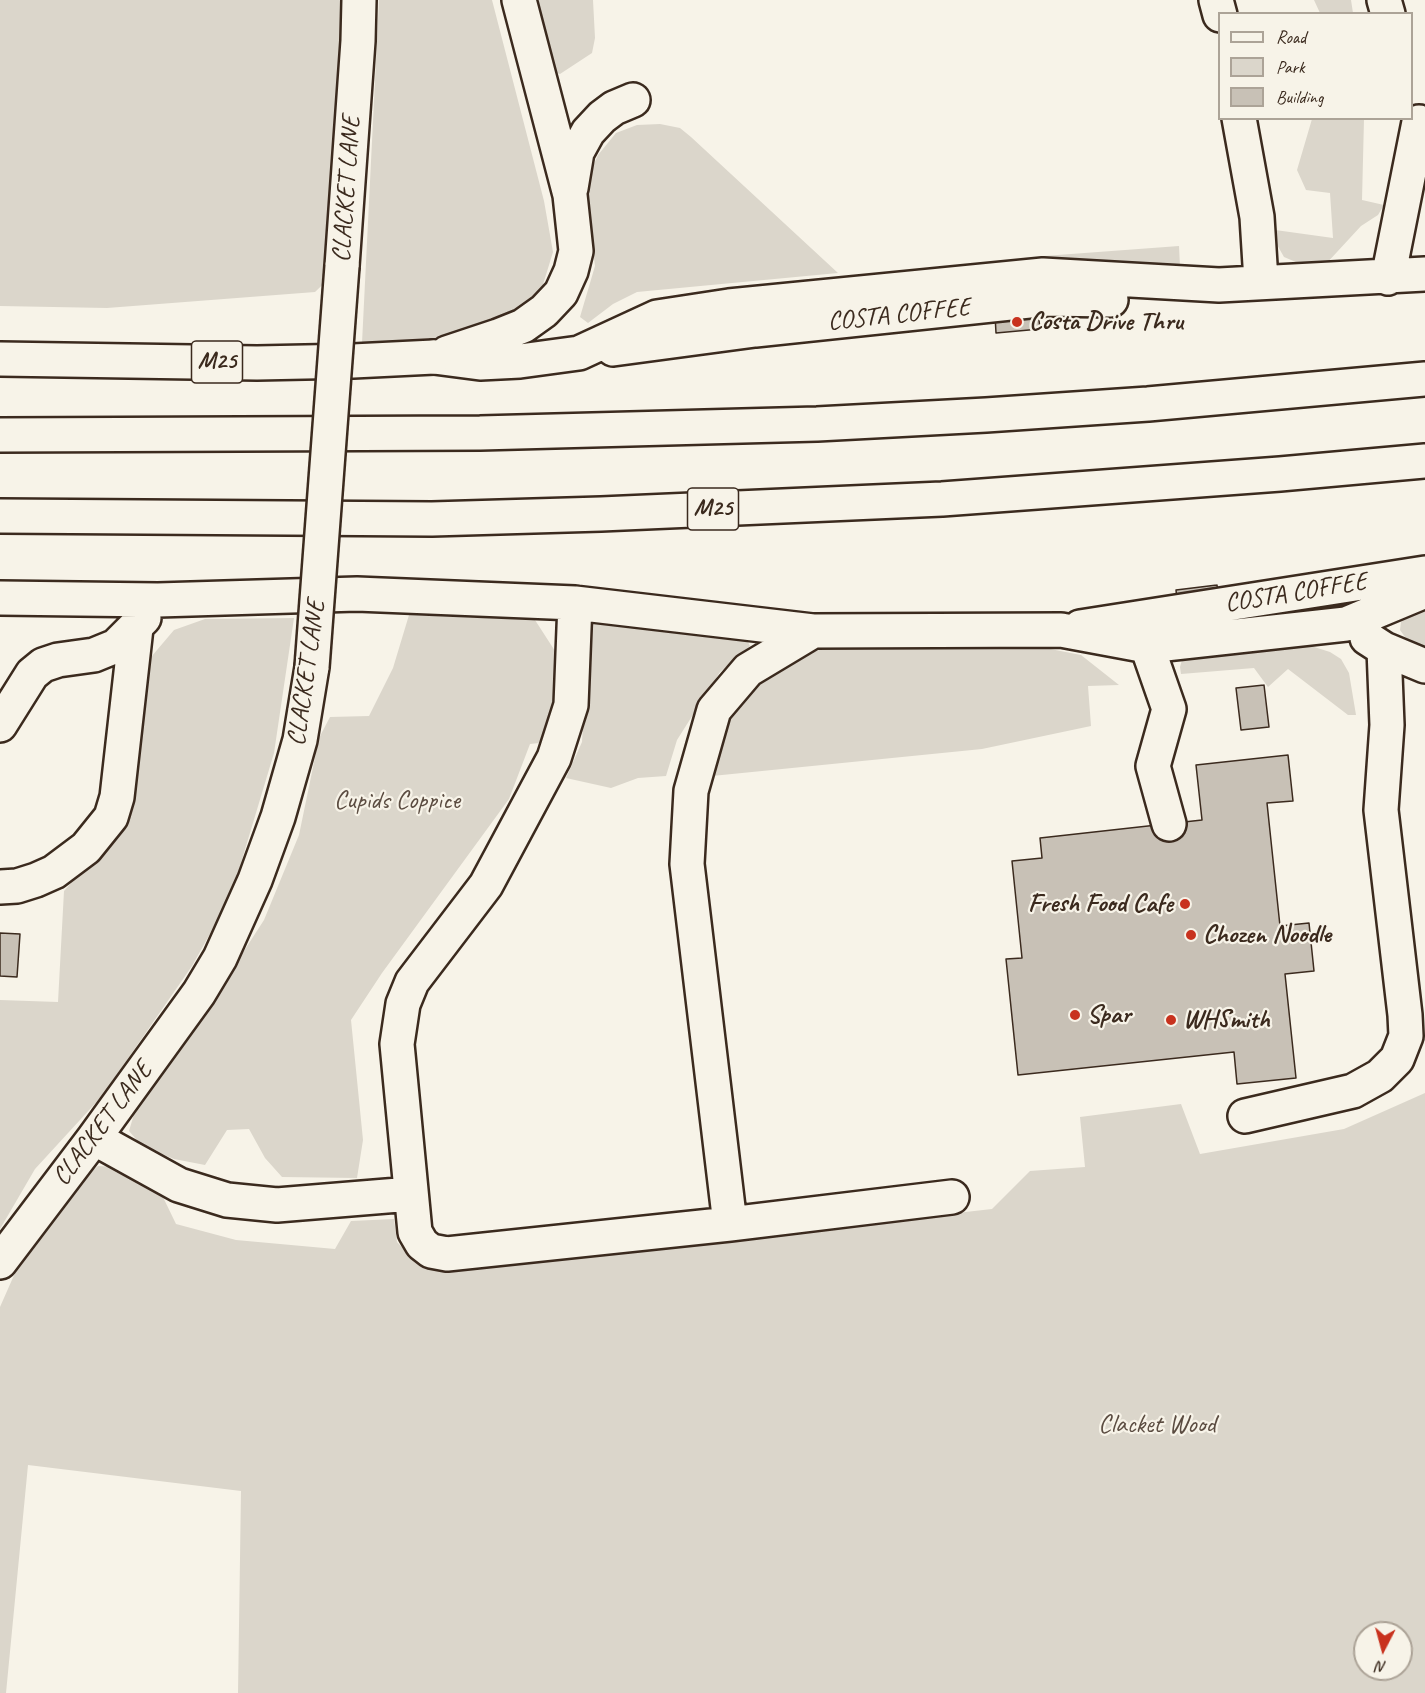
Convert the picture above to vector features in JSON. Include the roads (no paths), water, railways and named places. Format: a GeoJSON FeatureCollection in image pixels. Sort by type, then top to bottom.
{"type":"FeatureCollection","features":[{"type":"Feature","properties":{"kind":"main road","name":"CLACKET LANE"},"geometry":{"type":"LineString","coordinates":[[0,1262],[94,1138],[199,993],[237,921],[259,869],[291,775],[308,702],[312,667],[359,0]]}},
{"type":"Feature","properties":{"kind":"main road"},"geometry":{"type":"LineString","coordinates":[[434,357],[523,326],[544,311],[561,293],[571,271],[576,251],[570,195],[519,0]]}},
{"type":"Feature","properties":{"kind":"main road"},"geometry":{"type":"LineString","coordinates":[[570,195],[577,152],[588,132],[614,108],[633,100]]}},
{"type":"Feature","properties":{"kind":"main road"},"geometry":{"type":"LineString","coordinates":[[1388,278],[1418,113]]}},
{"type":"Feature","properties":{"kind":"main road"},"geometry":{"type":"LineString","coordinates":[[1239,120],[1257,217],[1261,281]]}},
{"type":"Feature","properties":{"kind":"main road"},"geometry":{"type":"LineString","coordinates":[[434,357],[480,363],[520,361],[579,353],[657,317],[729,306],[1043,275],[1219,285],[1261,281],[1388,278],[1425,274]]}},
{"type":"Feature","properties":{"kind":"main road","name":"M25"},"geometry":{"type":"LineString","coordinates":[[0,359],[256,363],[434,357]]}},
{"type":"Feature","properties":{"kind":"main road"},"geometry":{"type":"LineString","coordinates":[[0,435],[446,434],[817,424],[1137,404],[1425,379]]}},
{"type":"Feature","properties":{"kind":"main road","name":"M25"},"geometry":{"type":"LineString","coordinates":[[0,516],[432,519],[590,514],[942,498],[1269,475],[1425,461]]}},
{"type":"Feature","properties":{"kind":"main road","name":"COSTA COFFEE"},"geometry":{"type":"LineString","coordinates":[[1060,630],[1425,573]]}},
{"type":"Feature","properties":{"kind":"main road"},"geometry":{"type":"LineString","coordinates":[[0,598],[158,600],[357,594],[575,603],[813,632],[1060,630],[1148,646],[1346,624],[1425,591]]}},
{"type":"Feature","properties":{"kind":"main road"},"geometry":{"type":"LineString","coordinates":[[0,724],[32,674],[43,665],[58,660],[94,655],[116,646],[136,628],[158,600]]}},
{"type":"Feature","properties":{"kind":"main road"},"geometry":{"type":"LineString","coordinates":[[575,603],[571,705],[554,758],[486,885],[412,982],[403,1004],[397,1044],[411,1194],[416,1232],[422,1244],[431,1251],[447,1254],[730,1224],[952,1197]]}},
{"type":"Feature","properties":{"kind":"main road"},"geometry":{"type":"LineString","coordinates":[[1346,624],[1384,649],[1425,666]]}},
{"type":"Feature","properties":{"kind":"main road"},"geometry":{"type":"LineString","coordinates":[[0,887],[17,886],[54,872],[86,848],[111,817],[117,797],[136,628]]}},
{"type":"Feature","properties":{"kind":"main road"},"geometry":{"type":"LineString","coordinates":[[730,1224],[687,864],[691,791],[714,710],[748,670],[813,632]]}},
{"type":"Feature","properties":{"kind":"main road"},"geometry":{"type":"LineString","coordinates":[[1148,646],[1169,709],[1153,765],[1169,824]]}},
{"type":"Feature","properties":{"kind":"main road"},"geometry":{"type":"LineString","coordinates":[[1245,1116],[1353,1090],[1380,1076],[1397,1059],[1415,1017],[1381,810],[1387,725],[1384,649]]}},
{"type":"Feature","properties":{"kind":"main road"},"geometry":{"type":"LineString","coordinates":[[94,1138],[179,1185],[227,1200],[277,1206],[411,1194]]}},
{"type":"Feature","properties":{"kind":"place","name":"Costa Drive Thru"},"geometry":{"type":"Point","coordinates":[1017,322]}},
{"type":"Feature","properties":{"kind":"place","name":"Fresh Food Cafe"},"geometry":{"type":"Point","coordinates":[1185,904]}},
{"type":"Feature","properties":{"kind":"place","name":"Chozen Noodle"},"geometry":{"type":"Point","coordinates":[1191,935]}},
{"type":"Feature","properties":{"kind":"place","name":"Spar"},"geometry":{"type":"Point","coordinates":[1075,1015]}},
{"type":"Feature","properties":{"kind":"place","name":"WHSmith"},"geometry":{"type":"Point","coordinates":[1171,1020]}},
{"type":"Feature","properties":{"kind":"park label","name":"Cupids Coppice"},"geometry":{"type":"Point","coordinates":[397,801]}},
{"type":"Feature","properties":{"kind":"park label","name":"Clacket Wood"},"geometry":{"type":"Point","coordinates":[1157,1425]}}]}
